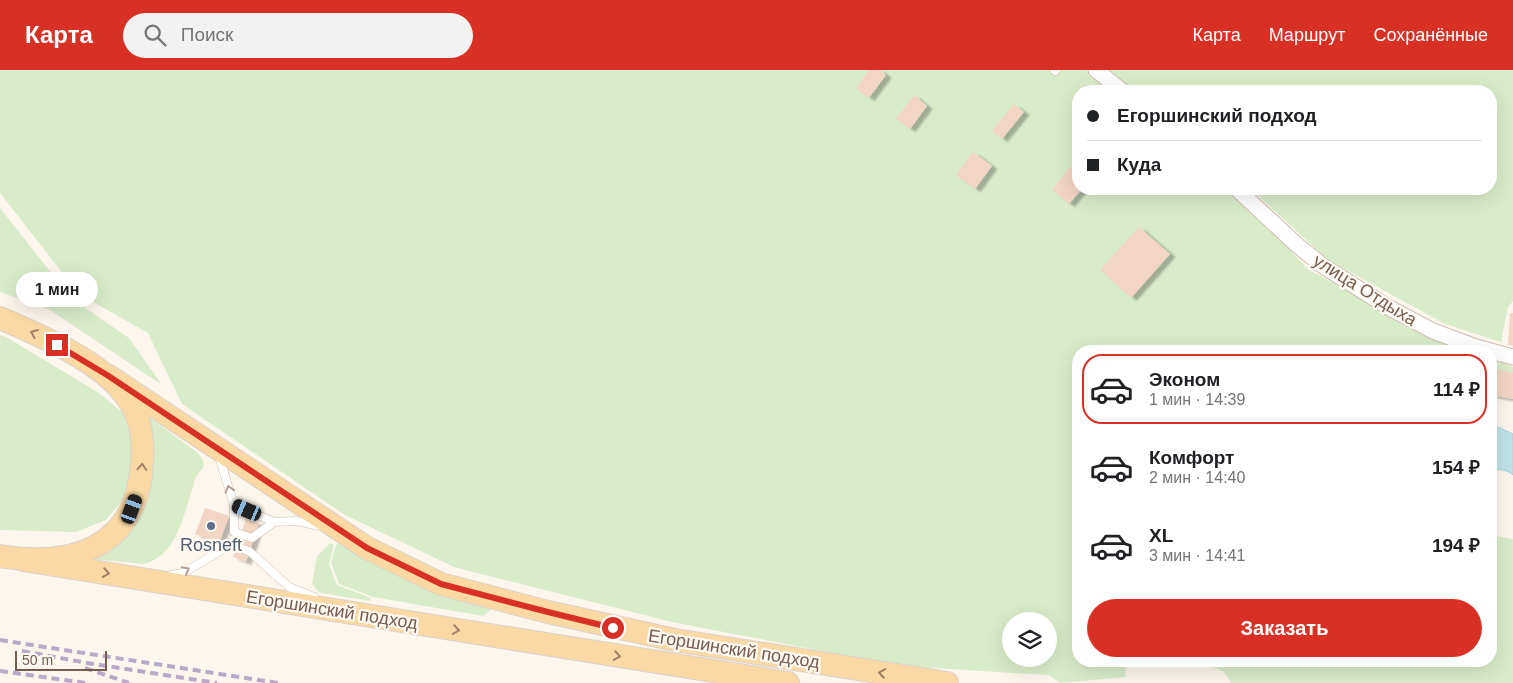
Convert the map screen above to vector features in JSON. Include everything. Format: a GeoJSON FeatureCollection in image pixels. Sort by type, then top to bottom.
{"type":"FeatureCollection","features":[{"type":"Feature","properties":{"kind":"main road"},"geometry":{"type":"LineString","coordinates":[[0,318],[40,336],[107,375],[125,394],[133,406],[142,431],[141,477],[132,509],[113,534],[90,550],[68,558],[23,560],[0,556]]}},
{"type":"Feature","properties":{"kind":"main road","name":"Егоршинский подход"},"geometry":{"type":"LineString","coordinates":[[107,375],[367,548],[441,584],[613,628],[675,640],[947,683]]}},
{"type":"Feature","properties":{"kind":"main road","name":"Егоршинский подход"},"geometry":{"type":"LineString","coordinates":[[23,560],[788,683]]}},
{"type":"Feature","properties":{"kind":"street"},"geometry":{"type":"LineString","coordinates":[[1096,70],[1115,85]]}},
{"type":"Feature","properties":{"kind":"street","name":"улица Отдыха"},"geometry":{"type":"LineString","coordinates":[[1243,195],[1297,245],[1323,266],[1388,307],[1433,331],[1471,345]]}},
{"type":"Feature","properties":{"kind":"street","name":"улица Отдыха"},"geometry":{"type":"LineString","coordinates":[[1497,353],[1513,357]]}},
{"type":"Feature","properties":{"kind":"lane"},"geometry":{"type":"LineString","coordinates":[[217,449],[234,504],[234,532],[252,538],[274,522]]}},
{"type":"Feature","properties":{"kind":"lane"},"geometry":{"type":"LineString","coordinates":[[234,504],[274,522],[296,521],[323,527],[367,548]]}},
{"type":"Feature","properties":{"kind":"lane"},"geometry":{"type":"LineString","coordinates":[[139,579],[155,575],[184,573],[230,545],[248,551],[289,587],[302,593],[424,625]]}},
{"type":"Feature","properties":{"kind":"green space"},"geometry":{"type":"Polygon","coordinates":[[[0,70],[1087,70],[1105,85],[1072,85],[1072,195],[1233,195],[1250,209],[1309,270],[1454,345],[1072,345],[1072,667],[1125,667],[1126,677],[1060,683],[1049,675],[899,666],[672,622],[454,567],[345,515],[182,404],[148,333],[79,294],[0,193],[0,70]]]}},
{"type":"Feature","properties":{"kind":"green space"},"geometry":{"type":"Polygon","coordinates":[[[1108,70],[1513,70],[1513,301],[1508,307],[1501,342],[1445,324],[1328,260],[1258,195],[1497,195],[1497,85],[1127,85],[1108,70]]]}},
{"type":"Feature","properties":{"kind":"green space"},"geometry":{"type":"Polygon","coordinates":[[[0,208],[71,298],[129,338],[162,385],[50,310],[0,292],[0,208]]]}},
{"type":"Feature","properties":{"kind":"green space"},"geometry":{"type":"Polygon","coordinates":[[[0,335],[99,393],[123,413],[134,447],[129,492],[106,520],[76,532],[0,530],[0,335]]]}},
{"type":"Feature","properties":{"kind":"green space"},"geometry":{"type":"Polygon","coordinates":[[[1497,361],[1513,367],[1513,376],[1497,372],[1497,361]]]}},
{"type":"Feature","properties":{"kind":"green space"},"geometry":{"type":"Polygon","coordinates":[[[146,415],[198,453],[203,460],[204,466],[195,478],[177,534],[171,545],[163,553],[154,560],[143,564],[90,559],[124,532],[146,415]]]}},
{"type":"Feature","properties":{"kind":"green space"},"geometry":{"type":"Polygon","coordinates":[[[1497,536],[1513,539],[1513,683],[1232,683],[1223,671],[1212,667],[1497,667],[1497,536]]]}},
{"type":"Feature","properties":{"kind":"green space"},"geometry":{"type":"Polygon","coordinates":[[[340,542],[484,602],[492,609],[483,616],[373,597],[339,584],[331,562],[336,545],[340,542]]]}},
{"type":"Feature","properties":{"kind":"green space"},"geometry":{"type":"Polygon","coordinates":[[[330,543],[334,545],[329,564],[337,585],[369,597],[371,601],[320,593],[312,584],[317,556],[330,543]]]}},
{"type":"Feature","properties":{"kind":"water"},"geometry":{"type":"Polygon","coordinates":[[[1497,427],[1513,434],[1513,475],[1497,470],[1497,427]]]}},
{"type":"Feature","properties":{"kind":"building"},"geometry":{"type":"Polygon","coordinates":[[[869,70],[880,70],[886,75],[869,98],[856,88],[869,70]]]}},
{"type":"Feature","properties":{"kind":"building"},"geometry":{"type":"Polygon","coordinates":[[[914,95],[927,106],[910,129],[896,119],[914,95]]]}},
{"type":"Feature","properties":{"kind":"building"},"geometry":{"type":"Polygon","coordinates":[[[1014,104],[1024,112],[1002,139],[992,131],[1014,104]]]}},
{"type":"Feature","properties":{"kind":"building"},"geometry":{"type":"Polygon","coordinates":[[[973,152],[992,166],[975,189],[956,175],[973,152]]]}},
{"type":"Feature","properties":{"kind":"building"},"geometry":{"type":"Polygon","coordinates":[[[1072,165],[1072,195],[1077,195],[1069,204],[1052,190],[1072,165]]]}},
{"type":"Feature","properties":{"kind":"building"},"geometry":{"type":"Polygon","coordinates":[[[1139,227],[1170,254],[1131,298],[1100,270],[1139,227]]]}},
{"type":"Feature","properties":{"kind":"building"},"geometry":{"type":"Polygon","coordinates":[[[1510,313],[1513,313],[1513,345],[1508,345],[1510,313]]]}},
{"type":"Feature","properties":{"kind":"building"},"geometry":{"type":"Polygon","coordinates":[[[1497,369],[1513,373],[1513,399],[1497,396],[1497,369]]]}},
{"type":"Feature","properties":{"kind":"building"},"geometry":{"type":"Polygon","coordinates":[[[205,508],[229,516],[219,543],[195,534],[205,508]]]}},
{"type":"Feature","properties":{"kind":"building"},"geometry":{"type":"Polygon","coordinates":[[[246,519],[259,523],[246,562],[233,557],[246,519]]]}},
{"type":"Feature","properties":{"kind":"railway"},"geometry":{"type":"LineString","coordinates":[[0,640],[278,683]]}},
{"type":"Feature","properties":{"kind":"railway"},"geometry":{"type":"LineString","coordinates":[[22,651],[217,683]]}},
{"type":"Feature","properties":{"kind":"railway"},"geometry":{"type":"LineString","coordinates":[[85,668],[129,683]]}},
{"type":"Feature","properties":{"kind":"railway"},"geometry":{"type":"LineString","coordinates":[[0,671],[86,683]]}},
{"type":"Feature","properties":{"kind":"place","name":"Rosneft"},"geometry":{"type":"Point","coordinates":[211,526]}},
{"type":"Feature","properties":{"kind":"route"},"geometry":{"type":"LineString","coordinates":[[57,345],[107,375],[367,548],[408,569],[441,584],[472,593],[613,628]]}}]}
